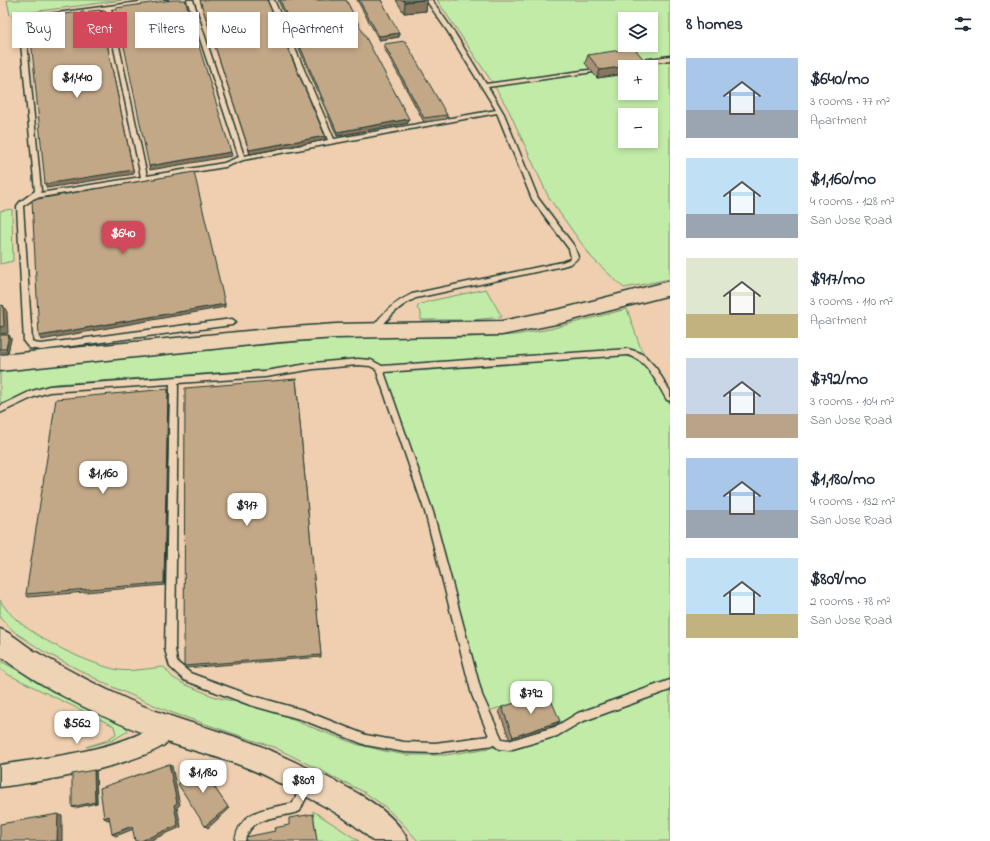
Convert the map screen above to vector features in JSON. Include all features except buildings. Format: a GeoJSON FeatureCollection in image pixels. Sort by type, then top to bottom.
{"type":"FeatureCollection","features":[{"type":"Feature","properties":{"kind":"street"},"geometry":{"type":"LineString","coordinates":[[0,363],[272,335],[375,330],[480,330],[519,326],[670,288]]}},
{"type":"Feature","properties":{"kind":"street"},"geometry":{"type":"LineString","coordinates":[[0,642],[27,661],[76,688],[123,711],[166,728],[248,755],[308,782],[344,801],[362,813],[394,841]]}},
{"type":"Feature","properties":{"kind":"street"},"geometry":{"type":"LineString","coordinates":[[0,776],[85,760],[122,751],[155,739],[162,734],[166,728]]}},
{"type":"Feature","properties":{"kind":"lane"},"geometry":{"type":"LineString","coordinates":[[34,196],[38,191],[22,22],[26,19],[165,0]]}},
{"type":"Feature","properties":{"kind":"lane"},"geometry":{"type":"LineString","coordinates":[[190,0],[242,158]]}},
{"type":"Feature","properties":{"kind":"lane"},"geometry":{"type":"LineString","coordinates":[[271,0],[332,142]]}},
{"type":"Feature","properties":{"kind":"lane"},"geometry":{"type":"LineString","coordinates":[[375,330],[391,308],[402,301],[415,296],[563,264],[574,259],[575,255],[572,248],[535,199],[499,111],[485,86],[429,0]]}},
{"type":"Feature","properties":{"kind":"lane"},"geometry":{"type":"LineString","coordinates":[[108,8],[144,178]]}},
{"type":"Feature","properties":{"kind":"lane"},"geometry":{"type":"LineString","coordinates":[[657,60],[670,58]]}},
{"type":"Feature","properties":{"kind":"lane"},"geometry":{"type":"LineString","coordinates":[[485,86],[607,68]]}},
{"type":"Feature","properties":{"kind":"lane"},"geometry":{"type":"LineString","coordinates":[[232,322],[40,347],[30,345],[28,342],[20,206],[22,203],[34,196],[225,165],[242,158],[499,111]]}},
{"type":"Feature","properties":{"kind":"lane"},"geometry":{"type":"LineString","coordinates":[[0,410],[32,394],[46,389],[276,373],[314,366],[358,362],[371,363],[381,369],[628,352],[637,354],[649,365],[670,398]]}},
{"type":"Feature","properties":{"kind":"lane"},"geometry":{"type":"LineString","coordinates":[[381,369],[429,512],[475,688],[499,744],[509,745],[557,731],[578,718],[670,685]]}},
{"type":"Feature","properties":{"kind":"lane"},"geometry":{"type":"LineString","coordinates":[[174,380],[170,649],[171,660],[175,667],[187,677],[230,694],[292,711],[366,740],[404,746],[435,748],[470,745],[496,740]]}},
{"type":"Feature","properties":{"kind":"lane"},"geometry":{"type":"LineString","coordinates":[[240,841],[240,835],[245,825],[256,816],[296,807],[299,804],[308,782]]}},
{"type":"Feature","properties":{"kind":"green space"},"geometry":{"type":"Polygon","coordinates":[[[7,0],[122,0],[32,12],[12,12],[12,15],[10,15],[7,0]]]}},
{"type":"Feature","properties":{"kind":"green space"},"geometry":{"type":"Polygon","coordinates":[[[437,0],[670,0],[670,279],[624,288],[592,258],[549,198],[509,111],[494,85],[437,0]]]}},
{"type":"Feature","properties":{"kind":"green space"},"geometry":{"type":"Polygon","coordinates":[[[12,209],[13,261],[0,264],[0,211],[12,209]]]}},
{"type":"Feature","properties":{"kind":"green space"},"geometry":{"type":"Polygon","coordinates":[[[486,289],[502,317],[472,320],[421,320],[421,313],[417,308],[419,305],[430,301],[486,289]]]}},
{"type":"Feature","properties":{"kind":"green space"},"geometry":{"type":"Polygon","coordinates":[[[627,309],[641,349],[670,393],[670,841],[418,841],[383,805],[364,792],[276,748],[170,712],[108,685],[43,651],[16,633],[0,618],[0,600],[8,612],[21,623],[36,634],[70,653],[118,670],[164,667],[172,677],[182,683],[215,697],[273,710],[300,723],[356,744],[384,751],[407,755],[446,755],[496,747],[515,749],[561,734],[545,695],[484,712],[479,710],[470,688],[425,511],[379,368],[383,367],[373,361],[362,359],[304,364],[275,369],[55,384],[34,391],[0,407],[0,371],[341,338],[470,337],[515,335],[550,329],[627,309]]]}},
{"type":"Feature","properties":{"kind":"green space"},"geometry":{"type":"Polygon","coordinates":[[[0,661],[120,722],[128,731],[113,740],[86,747],[105,741],[116,734],[114,726],[9,675],[0,669],[0,661]]]}},
{"type":"Feature","properties":{"kind":"green space"},"geometry":{"type":"Polygon","coordinates":[[[313,811],[359,841],[317,841],[313,811]]]}}]}
